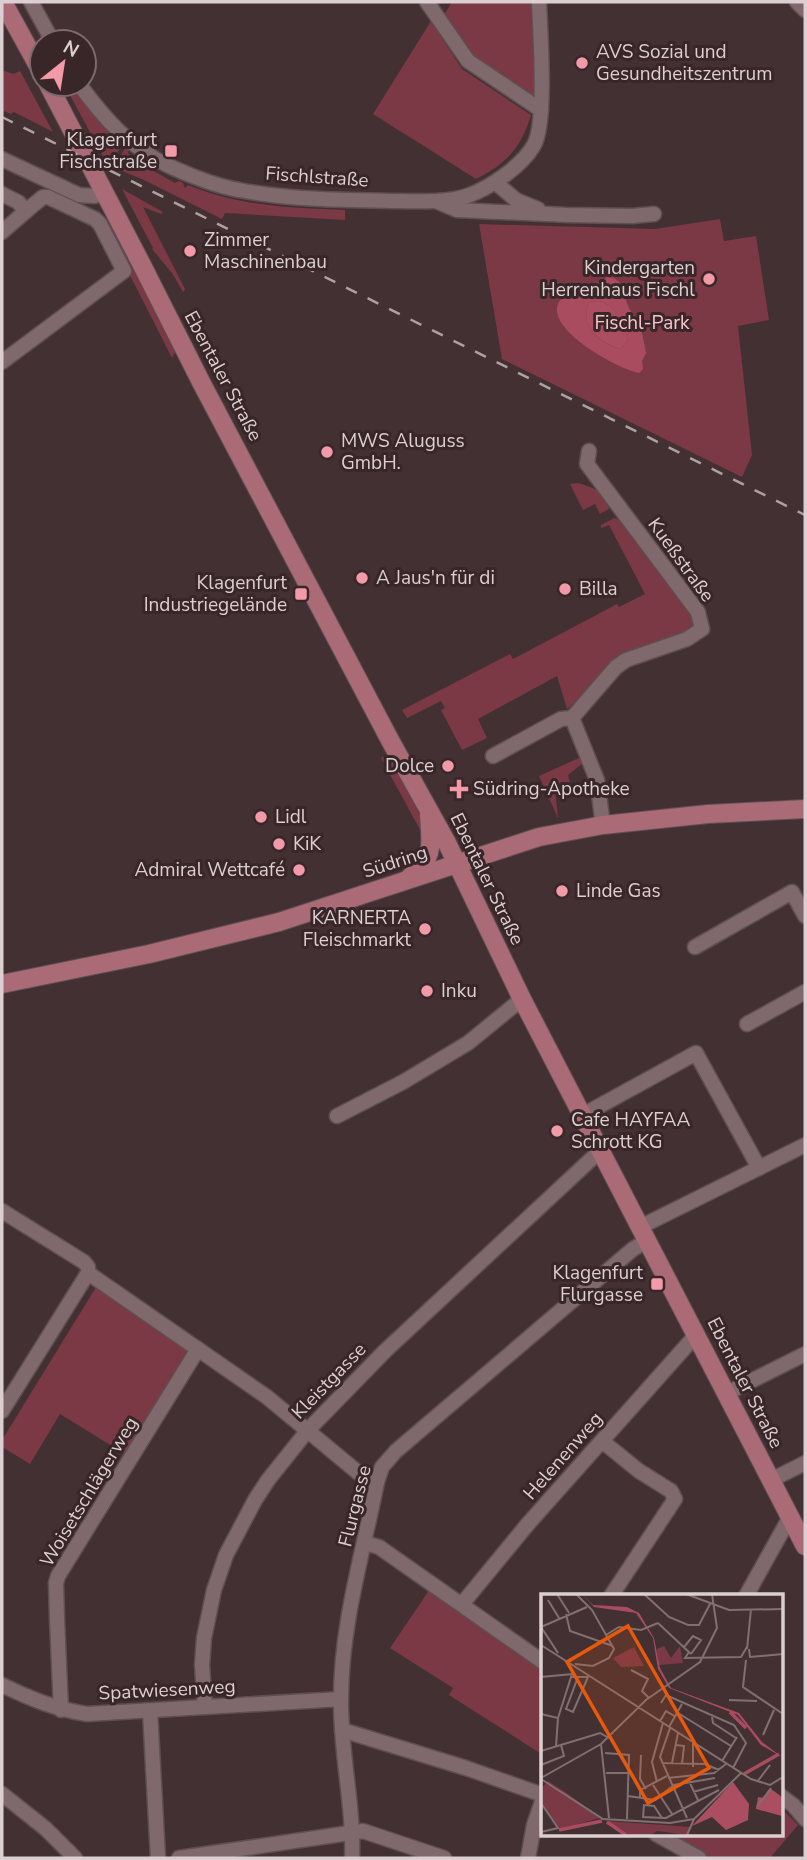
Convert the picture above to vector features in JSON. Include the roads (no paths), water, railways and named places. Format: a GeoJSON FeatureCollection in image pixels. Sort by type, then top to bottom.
{"type":"FeatureCollection","features":[{"type":"Feature","properties":{"kind":"main road"},"geometry":{"type":"LineString","coordinates":[[3,2],[28,48]]}},
{"type":"Feature","properties":{"kind":"main road","name":"Ebentaler Straße"},"geometry":{"type":"LineString","coordinates":[[55,98],[206,391],[428,808],[522,999],[805,1546]]}},
{"type":"Feature","properties":{"kind":"main road"},"geometry":{"type":"LineString","coordinates":[[404,882],[423,867],[429,857],[428,808]]}},
{"type":"Feature","properties":{"kind":"main road","name":"Südring"},"geometry":{"type":"LineString","coordinates":[[2,984],[149,954],[279,922],[539,837],[603,825],[708,814],[805,809]]}},
{"type":"Feature","properties":{"kind":"street"},"geometry":{"type":"LineString","coordinates":[[31,2],[45,28]]}},
{"type":"Feature","properties":{"kind":"street"},"geometry":{"type":"LineString","coordinates":[[427,2],[468,61],[541,110]]}},
{"type":"Feature","properties":{"kind":"street","name":"Fischlstraße"},"geometry":{"type":"LineString","coordinates":[[89,98],[101,114],[134,145],[166,165],[215,185],[290,197],[436,201],[466,197],[496,183],[534,145],[540,128],[541,110],[539,2]]}},
{"type":"Feature","properties":{"kind":"street"},"geometry":{"type":"LineString","coordinates":[[796,2],[805,10]]}},
{"type":"Feature","properties":{"kind":"street"},"geometry":{"type":"LineString","coordinates":[[2,159],[79,195],[94,196],[105,193]]}},
{"type":"Feature","properties":{"kind":"street"},"geometry":{"type":"LineString","coordinates":[[496,183],[516,200],[549,213]]}},
{"type":"Feature","properties":{"kind":"street"},"geometry":{"type":"LineString","coordinates":[[2,194],[18,202],[26,211]]}},
{"type":"Feature","properties":{"kind":"street"},"geometry":{"type":"LineString","coordinates":[[2,232],[43,197],[48,197],[95,219],[124,271],[2,362]]}},
{"type":"Feature","properties":{"kind":"street"},"geometry":{"type":"LineString","coordinates":[[436,201],[457,210],[632,216],[653,214]]}},
{"type":"Feature","properties":{"kind":"street","name":"Kueßstraße"},"geometry":{"type":"LineString","coordinates":[[493,756],[561,719],[572,718],[616,667],[626,660],[687,639],[702,629],[698,611],[587,464],[589,451]]}},
{"type":"Feature","properties":{"kind":"street"},"geometry":{"type":"LineString","coordinates":[[572,718],[597,780],[603,825]]}},
{"type":"Feature","properties":{"kind":"street"},"geometry":{"type":"LineString","coordinates":[[695,947],[792,892],[805,916]]}},
{"type":"Feature","properties":{"kind":"street"},"geometry":{"type":"LineString","coordinates":[[747,1024],[805,992]]}},
{"type":"Feature","properties":{"kind":"street"},"geometry":{"type":"LineString","coordinates":[[337,1116],[403,1082],[468,1042],[522,999]]}},
{"type":"Feature","properties":{"kind":"street"},"geometry":{"type":"LineString","coordinates":[[583,1115],[696,1053],[759,1168]]}},
{"type":"Feature","properties":{"kind":"street","name":"Flurgasse"},"geometry":{"type":"LineString","coordinates":[[352,1858],[341,1699],[347,1625],[382,1467],[396,1451],[633,1249],[644,1234],[805,1144]]}},
{"type":"Feature","properties":{"kind":"street","name":"Kleistgasse"},"geometry":{"type":"LineString","coordinates":[[205,1707],[202,1665],[204,1638],[219,1570],[254,1500],[283,1459],[385,1351],[601,1150]]}},
{"type":"Feature","properties":{"kind":"street"},"geometry":{"type":"LineString","coordinates":[[2,1211],[88,1267],[88,1273],[2,1411]]}},
{"type":"Feature","properties":{"kind":"street"},"geometry":{"type":"LineString","coordinates":[[88,1273],[267,1397],[361,1475],[377,1482]]}},
{"type":"Feature","properties":{"kind":"street","name":"Helenenweg"},"geometry":{"type":"LineString","coordinates":[[462,1604],[527,1525],[696,1335]]}},
{"type":"Feature","properties":{"kind":"street","name":"Woisetschlägerweg"},"geometry":{"type":"LineString","coordinates":[[61,1710],[56,1607],[58,1576],[198,1349]]}},
{"type":"Feature","properties":{"kind":"street"},"geometry":{"type":"LineString","coordinates":[[727,1393],[805,1354]]}},
{"type":"Feature","properties":{"kind":"street"},"geometry":{"type":"LineString","coordinates":[[602,1441],[639,1471],[671,1491],[675,1499],[612,1594]]}},
{"type":"Feature","properties":{"kind":"street"},"geometry":{"type":"LineString","coordinates":[[771,1480],[805,1463]]}},
{"type":"Feature","properties":{"kind":"street"},"geometry":{"type":"LineString","coordinates":[[747,1594],[790,1517]]}},
{"type":"Feature","properties":{"kind":"street"},"geometry":{"type":"LineString","coordinates":[[365,1543],[379,1547],[541,1661]]}},
{"type":"Feature","properties":{"kind":"street","name":"Spatwiesenweg"},"geometry":{"type":"LineString","coordinates":[[2,1685],[42,1704],[87,1714],[341,1699]]}},
{"type":"Feature","properties":{"kind":"street"},"geometry":{"type":"LineString","coordinates":[[150,1712],[158,1858]]}},
{"type":"Feature","properties":{"kind":"street"},"geometry":{"type":"LineString","coordinates":[[342,1730],[466,1768],[541,1796]]}},
{"type":"Feature","properties":{"kind":"street"},"geometry":{"type":"LineString","coordinates":[[2,1794],[46,1829],[75,1858]]}},
{"type":"Feature","properties":{"kind":"street"},"geometry":{"type":"LineString","coordinates":[[782,1797],[805,1819]]}},
{"type":"Feature","properties":{"kind":"street"},"geometry":{"type":"LineString","coordinates":[[528,1858],[541,1803]]}},
{"type":"Feature","properties":{"kind":"street"},"geometry":{"type":"LineString","coordinates":[[179,1858],[352,1832],[363,1832],[444,1858]]}},
{"type":"Feature","properties":{"kind":"street"},"geometry":{"type":"LineString","coordinates":[[660,1836],[698,1858]]}},
{"type":"Feature","properties":{"kind":"railway"},"geometry":{"type":"LineString","coordinates":[[2,117],[805,515]]}},
{"type":"Feature","properties":{"kind":"place","name":"AVS Sozial und Gesundheitszentrum"},"geometry":{"type":"Point","coordinates":[582,63]}},
{"type":"Feature","properties":{"kind":"place","name":"Klagenfurt Fischstraße"},"geometry":{"type":"Point","coordinates":[171,151]}},
{"type":"Feature","properties":{"kind":"place","name":"Zimmer Maschinenbau"},"geometry":{"type":"Point","coordinates":[190,251]}},
{"type":"Feature","properties":{"kind":"place","name":"Kindergarten Herrenhaus Fischl"},"geometry":{"type":"Point","coordinates":[709,279]}},
{"type":"Feature","properties":{"kind":"place","name":"MWS Aluguss GmbH."},"geometry":{"type":"Point","coordinates":[327,452]}},
{"type":"Feature","properties":{"kind":"place","name":"A Jaus'n für di"},"geometry":{"type":"Point","coordinates":[362,578]}},
{"type":"Feature","properties":{"kind":"place","name":"Billa"},"geometry":{"type":"Point","coordinates":[565,589]}},
{"type":"Feature","properties":{"kind":"place","name":"Klagenfurt Industriegelände"},"geometry":{"type":"Point","coordinates":[301,594]}},
{"type":"Feature","properties":{"kind":"place","name":"Dolce"},"geometry":{"type":"Point","coordinates":[448,766]}},
{"type":"Feature","properties":{"kind":"place","name":"Südring-Apotheke"},"geometry":{"type":"Point","coordinates":[459,789]}},
{"type":"Feature","properties":{"kind":"place","name":"Lidl"},"geometry":{"type":"Point","coordinates":[261,817]}},
{"type":"Feature","properties":{"kind":"place","name":"KiK"},"geometry":{"type":"Point","coordinates":[279,844]}},
{"type":"Feature","properties":{"kind":"place","name":"Admiral Wettcafé"},"geometry":{"type":"Point","coordinates":[299,870]}},
{"type":"Feature","properties":{"kind":"place","name":"Linde Gas"},"geometry":{"type":"Point","coordinates":[562,891]}},
{"type":"Feature","properties":{"kind":"place","name":"KARNERTA Fleischmarkt"},"geometry":{"type":"Point","coordinates":[425,929]}},
{"type":"Feature","properties":{"kind":"place","name":"Inku"},"geometry":{"type":"Point","coordinates":[427,991]}},
{"type":"Feature","properties":{"kind":"place","name":"Cafe HAYFAA Schrott KG"},"geometry":{"type":"Point","coordinates":[557,1131]}},
{"type":"Feature","properties":{"kind":"place","name":"Klagenfurt Flurgasse"},"geometry":{"type":"Point","coordinates":[657,1284]}},
{"type":"Feature","properties":{"kind":"park label","name":"Fischl-Park"},"geometry":{"type":"Point","coordinates":[642,323]}}]}
